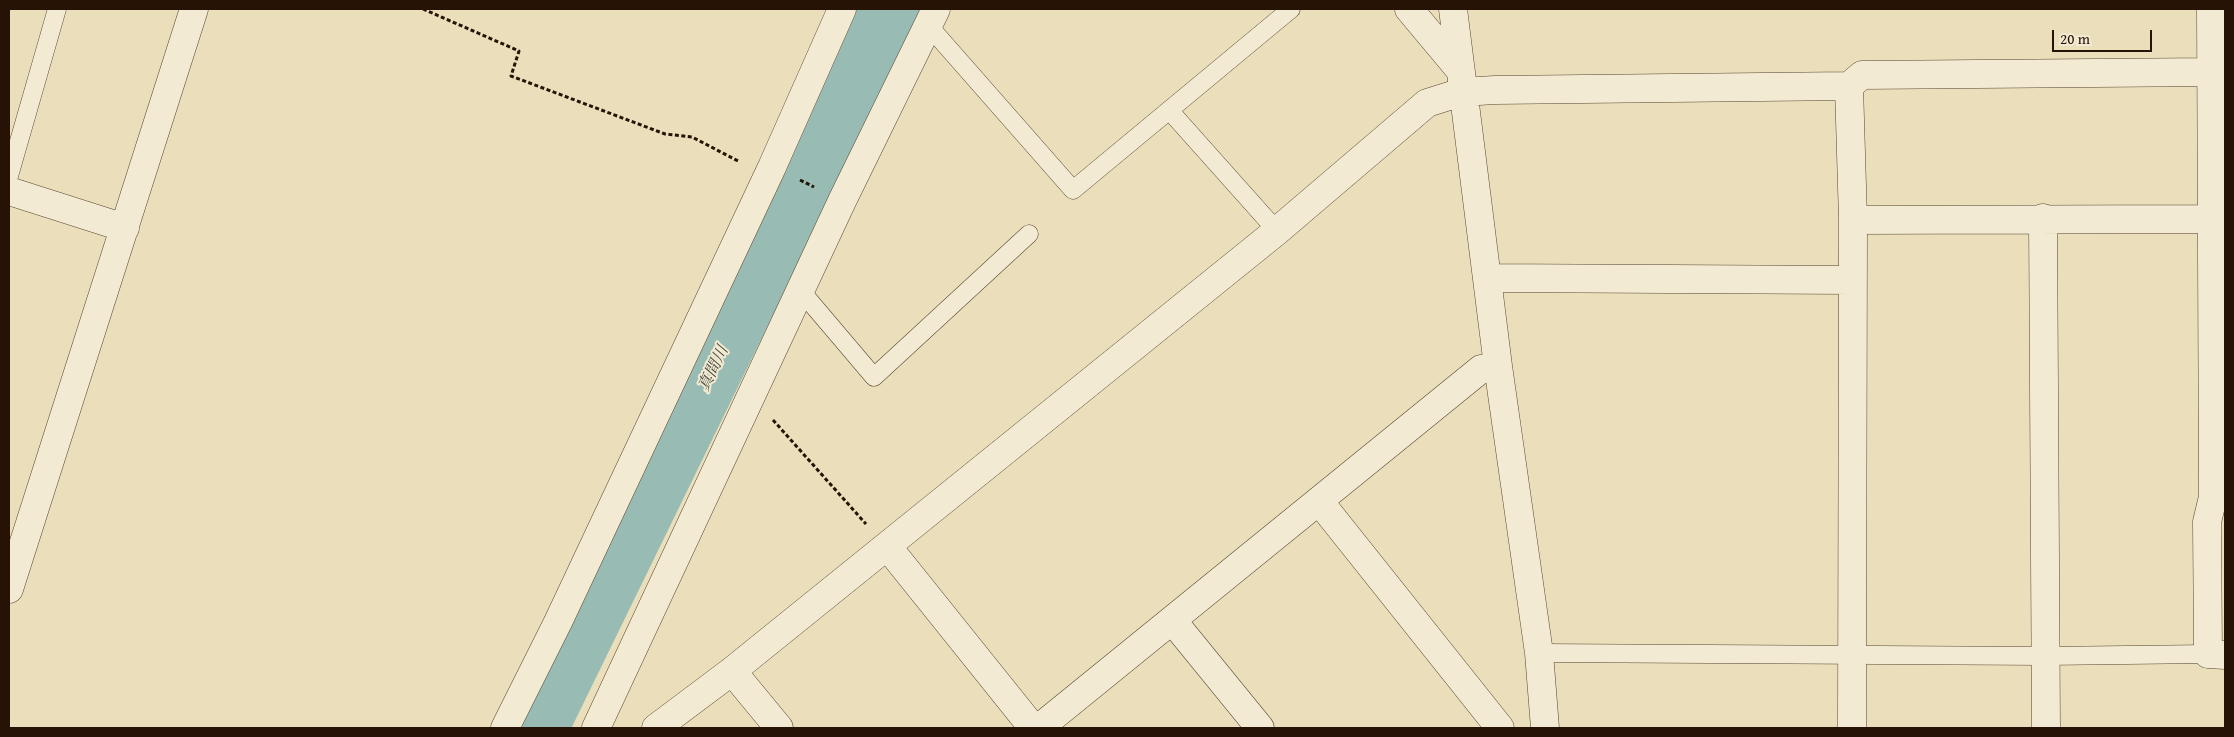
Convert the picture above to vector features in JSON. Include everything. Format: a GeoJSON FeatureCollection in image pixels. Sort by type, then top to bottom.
{"type":"FeatureCollection","features":[{"type":"Feature","properties":{"kind":"street"},"geometry":{"type":"LineString","coordinates":[[9,589],[194,9]]}},
{"type":"Feature","properties":{"kind":"street"},"geometry":{"type":"LineString","coordinates":[[506,728],[558,622],[772,166],[842,9]]}},
{"type":"Feature","properties":{"kind":"street"},"geometry":{"type":"LineString","coordinates":[[1409,9],[1461,81],[1495,90],[1849,86],[1862,75],[2211,72]]}},
{"type":"Feature","properties":{"kind":"street"},"geometry":{"type":"LineString","coordinates":[[1453,9],[1498,366],[1539,653],[1545,728]]}},
{"type":"Feature","properties":{"kind":"street"},"geometry":{"type":"LineString","coordinates":[[2211,9],[2211,219],[2219,407],[2213,497],[2207,522],[2216,654]]}},
{"type":"Feature","properties":{"kind":"street"},"geometry":{"type":"LineString","coordinates":[[596,728],[751,396],[932,17]]}},
{"type":"Feature","properties":{"kind":"street"},"geometry":{"type":"LineString","coordinates":[[656,728],[732,671],[1277,231],[1427,103],[1461,81]]}},
{"type":"Feature","properties":{"kind":"street"},"geometry":{"type":"LineString","coordinates":[[1849,86],[1852,220],[1852,728]]}},
{"type":"Feature","properties":{"kind":"street"},"geometry":{"type":"LineString","coordinates":[[9,191],[124,228]]}},
{"type":"Feature","properties":{"kind":"street"},"geometry":{"type":"LineString","coordinates":[[2043,218],[2046,728]]}},
{"type":"Feature","properties":{"kind":"street"},"geometry":{"type":"LineString","coordinates":[[1852,220],[2211,219]]}},
{"type":"Feature","properties":{"kind":"street"},"geometry":{"type":"LineString","coordinates":[[1487,278],[1851,280]]}},
{"type":"Feature","properties":{"kind":"street"},"geometry":{"type":"LineString","coordinates":[[1039,728],[1481,369],[1498,366]]}},
{"type":"Feature","properties":{"kind":"street"},"geometry":{"type":"LineString","coordinates":[[1319,501],[1500,728]]}},
{"type":"Feature","properties":{"kind":"street"},"geometry":{"type":"LineString","coordinates":[[887,546],[1033,728]]}},
{"type":"Feature","properties":{"kind":"street"},"geometry":{"type":"LineString","coordinates":[[1172,620],[1260,728]]}},
{"type":"Feature","properties":{"kind":"street"},"geometry":{"type":"LineString","coordinates":[[732,671],[779,728]]}},
{"type":"Feature","properties":{"kind":"lane"},"geometry":{"type":"LineString","coordinates":[[9,176],[57,9]]}},
{"type":"Feature","properties":{"kind":"lane"},"geometry":{"type":"LineString","coordinates":[[932,17],[1073,190],[1291,9]]}},
{"type":"Feature","properties":{"kind":"lane"},"geometry":{"type":"LineString","coordinates":[[1169,110],[1277,231]]}},
{"type":"Feature","properties":{"kind":"lane"},"geometry":{"type":"LineString","coordinates":[[801,291],[874,377],[1029,234]]}},
{"type":"Feature","properties":{"kind":"lane"},"geometry":{"type":"LineString","coordinates":[[1539,653],[1852,656],[2216,654]]}},
{"type":"Feature","properties":{"kind":"path"},"geometry":{"type":"LineString","coordinates":[[423,9],[519,51],[511,76],[666,134],[692,137],[746,165],[772,166]]}},
{"type":"Feature","properties":{"kind":"path"},"geometry":{"type":"LineString","coordinates":[[751,396],[887,546]]}},
{"type":"Feature","properties":{"kind":"waterway","name":"真間川"},"geometry":{"type":"LineString","coordinates":[[538,728],[889,9]]}}]}
